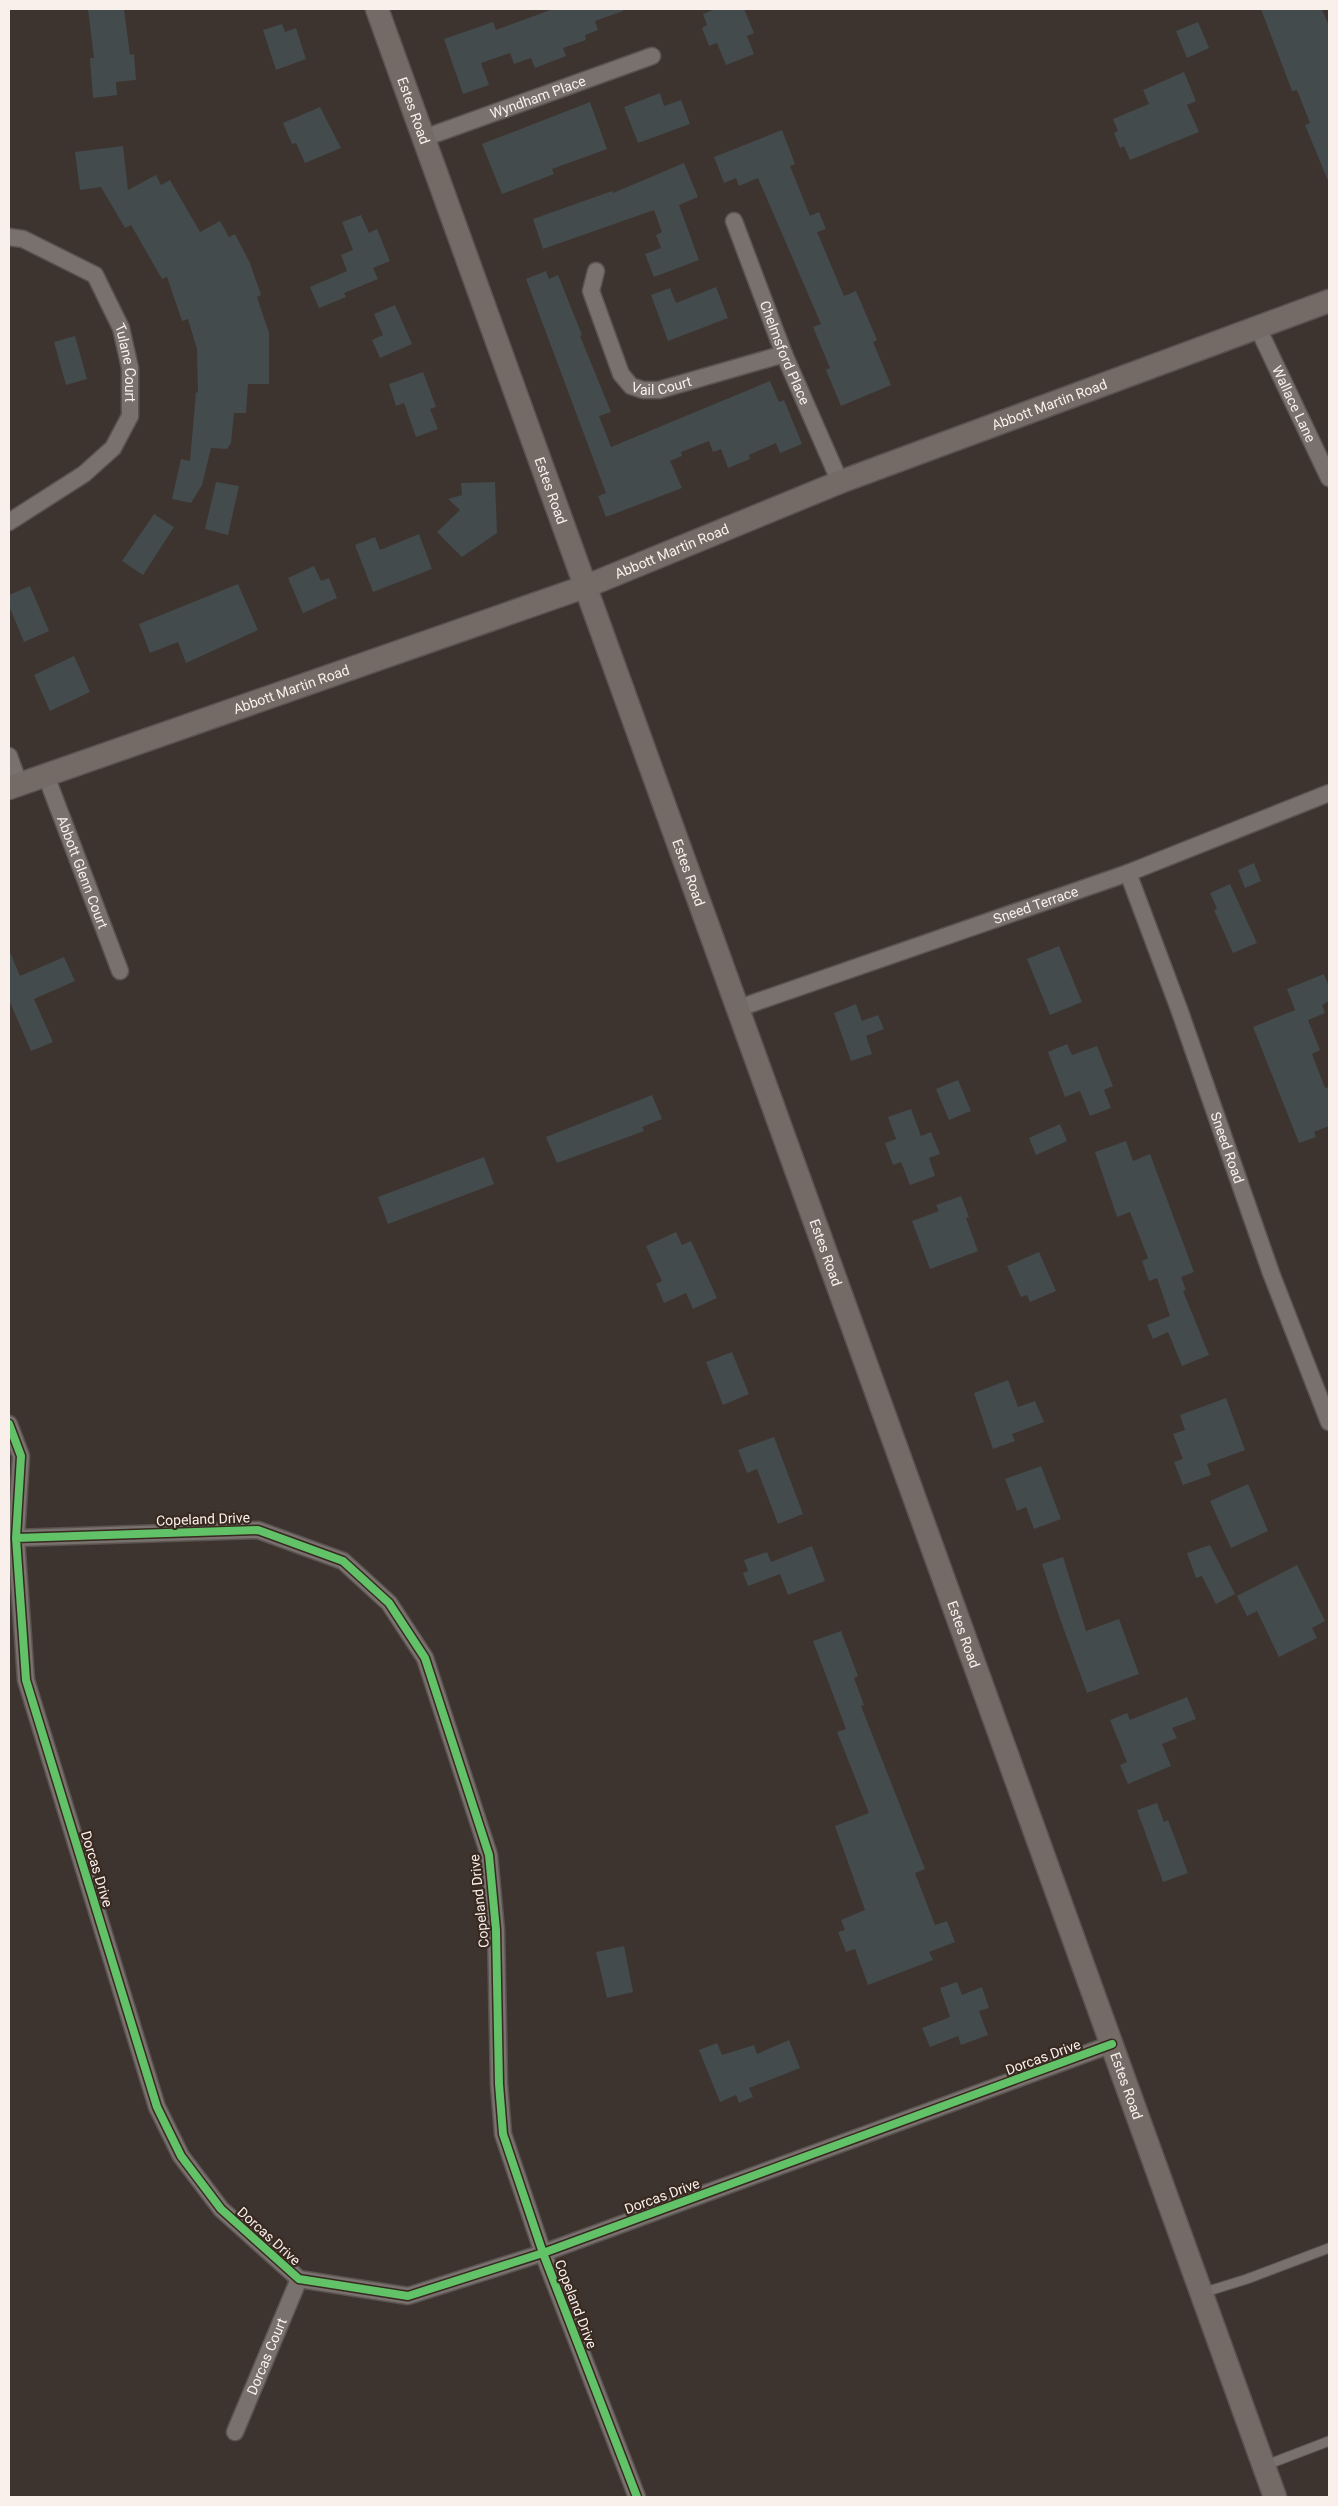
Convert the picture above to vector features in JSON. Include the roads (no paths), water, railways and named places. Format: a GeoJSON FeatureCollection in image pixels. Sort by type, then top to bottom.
{"type":"FeatureCollection","features":[{"type":"Feature","properties":{"kind":"main road","name":"Estes Road"},"geometry":{"type":"LineString","coordinates":[[377,9],[587,586],[1275,2497]]}},
{"type":"Feature","properties":{"kind":"main road","name":"Abbott Martin Road"},"geometry":{"type":"LineString","coordinates":[[14,786],[45,773],[587,586],[840,482],[1329,301]]}},
{"type":"Feature","properties":{"kind":"street","name":"Wyndham Place"},"geometry":{"type":"LineString","coordinates":[[424,138],[652,56]]}},
{"type":"Feature","properties":{"kind":"street","name":"Chelmsford Place"},"geometry":{"type":"LineString","coordinates":[[734,221],[784,354],[840,482]]}},
{"type":"Feature","properties":{"kind":"street","name":"Tulane Court"},"geometry":{"type":"LineString","coordinates":[[9,237],[23,239],[95,276],[122,328],[130,368],[130,416],[113,448],[84,474],[9,522]]}},
{"type":"Feature","properties":{"kind":"street","name":"Vail Court"},"geometry":{"type":"LineString","coordinates":[[596,271],[591,291],[621,374],[631,386],[643,390],[659,390],[784,354]]}},
{"type":"Feature","properties":{"kind":"street","name":"Wallace Lane"},"geometry":{"type":"LineString","coordinates":[[1258,328],[1329,478]]}},
{"type":"Feature","properties":{"kind":"street"},"geometry":{"type":"LineString","coordinates":[[9,756],[14,786]]}},
{"type":"Feature","properties":{"kind":"street","name":"Abbott Glenn Court"},"geometry":{"type":"LineString","coordinates":[[45,773],[120,972]]}},
{"type":"Feature","properties":{"kind":"street","name":"Sneed Terrace"},"geometry":{"type":"LineString","coordinates":[[739,1008],[1128,873],[1329,794]]}},
{"type":"Feature","properties":{"kind":"street","name":"Sneed Road"},"geometry":{"type":"LineString","coordinates":[[1128,873],[1182,1018],[1271,1273],[1329,1422]]}},
{"type":"Feature","properties":{"kind":"street","name":"Dorcas Drive"},"geometry":{"type":"LineString","coordinates":[[9,1424],[21,1456],[16,1538],[26,1680],[157,2107],[181,2156],[221,2209],[299,2279],[408,2296],[543,2252],[1112,2044]]}},
{"type":"Feature","properties":{"kind":"street","name":"Copeland Drive"},"geometry":{"type":"LineString","coordinates":[[16,1538],[258,1530],[342,1561],[389,1603],[425,1658],[489,1855],[496,1930],[499,2084],[503,2134],[543,2252],[637,2497]]}},
{"type":"Feature","properties":{"kind":"street","name":"Dorcas Court"},"geometry":{"type":"LineString","coordinates":[[235,2432],[299,2279]]}},
{"type":"Feature","properties":{"kind":"lane"},"geometry":{"type":"LineString","coordinates":[[1202,2293],[1247,2279],[1329,2248]]}},
{"type":"Feature","properties":{"kind":"lane"},"geometry":{"type":"LineString","coordinates":[[1264,2466],[1329,2441]]}}]}
